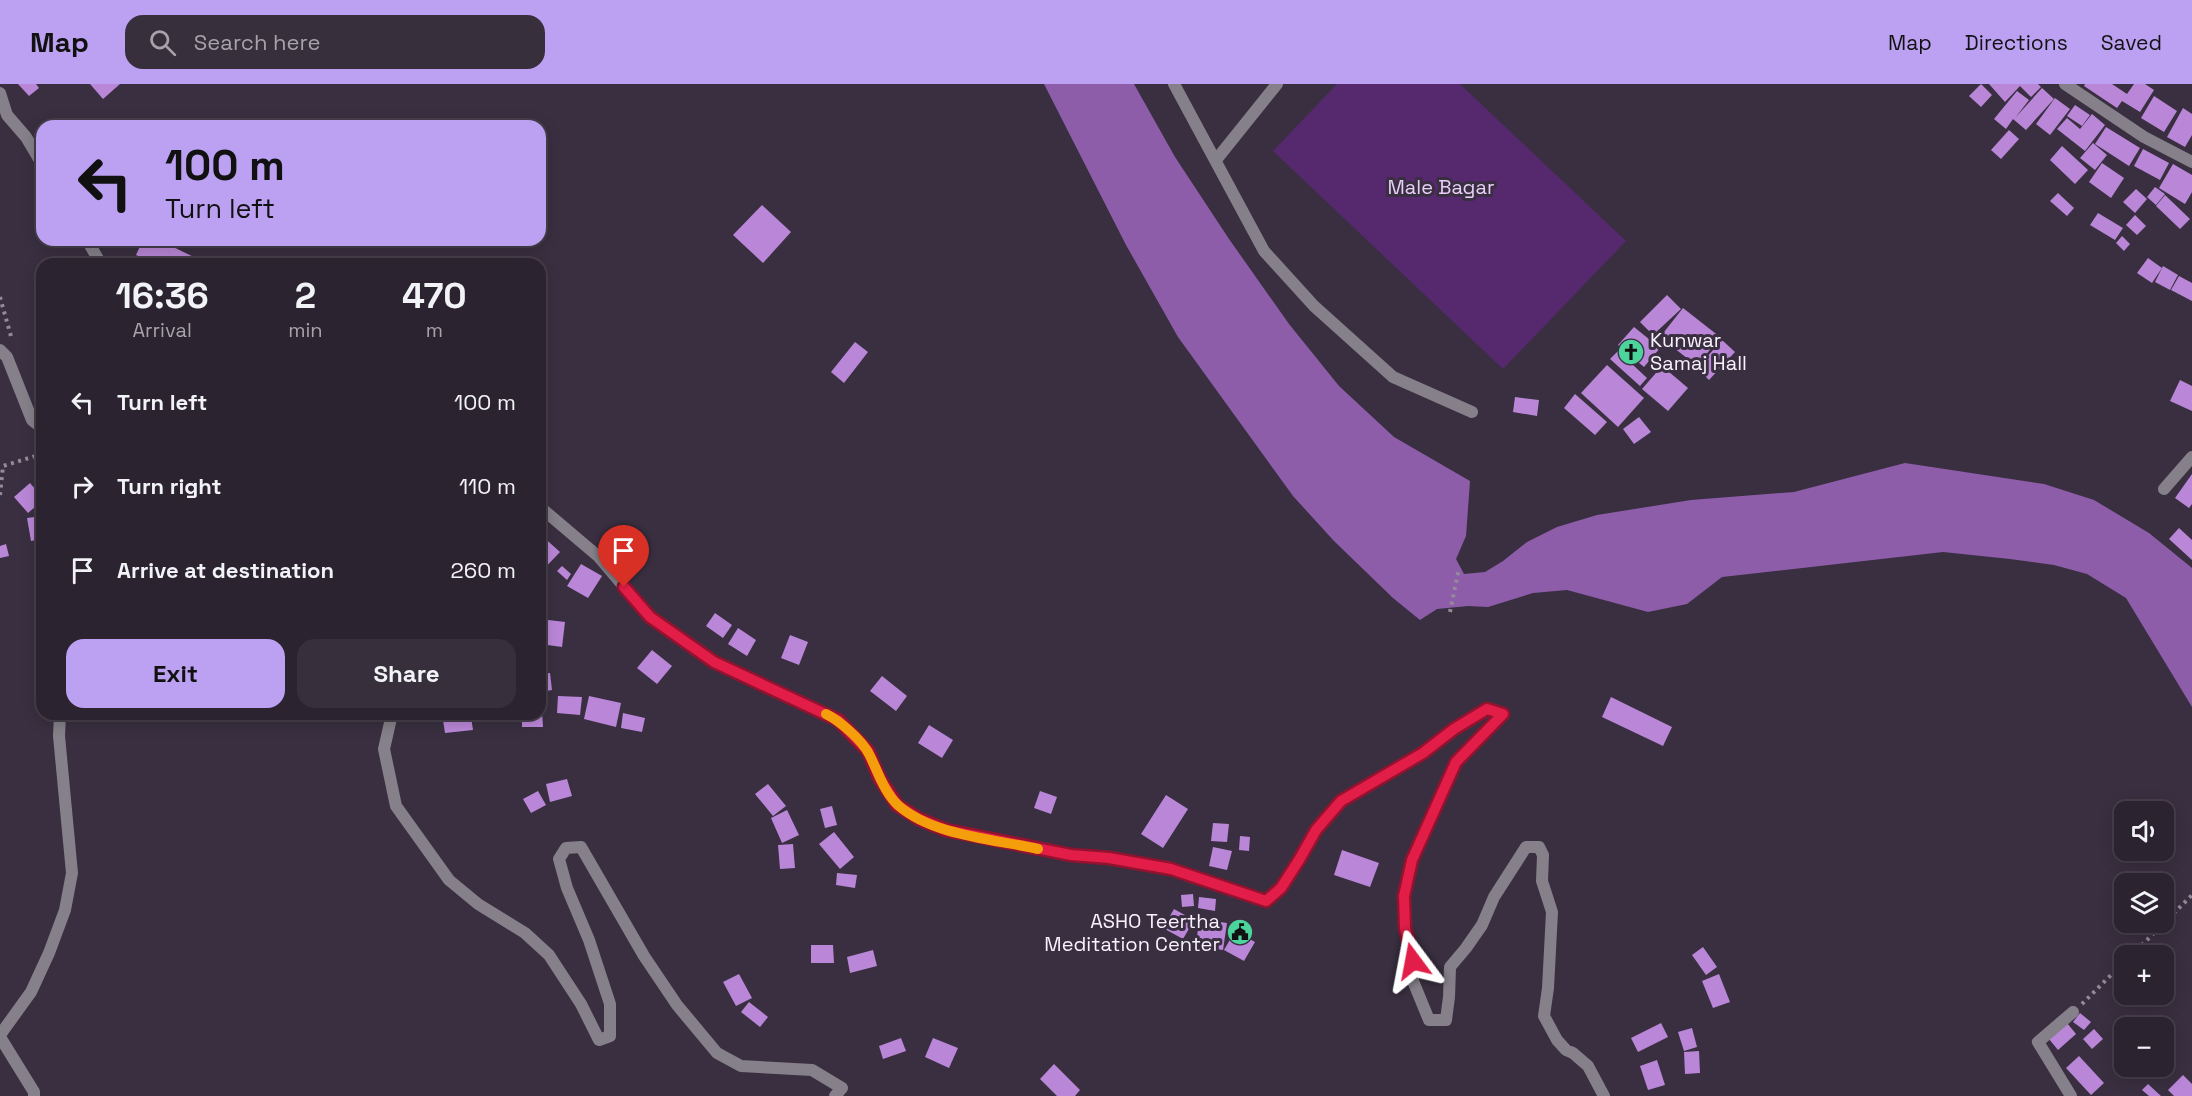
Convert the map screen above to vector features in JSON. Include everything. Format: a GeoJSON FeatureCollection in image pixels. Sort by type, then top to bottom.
{"type":"FeatureCollection","features":[{"type":"Feature","properties":{"kind":"street"},"geometry":{"type":"LineString","coordinates":[[1174,84],[1264,251],[1314,306],[1394,376],[1472,412]]}},
{"type":"Feature","properties":{"kind":"street"},"geometry":{"type":"LineString","coordinates":[[1216,160],[1277,84]]}},
{"type":"Feature","properties":{"kind":"street"},"geometry":{"type":"LineString","coordinates":[[2065,84],[2144,137],[2192,162]]}},
{"type":"Feature","properties":{"kind":"street"},"geometry":{"type":"LineString","coordinates":[[0,93],[7,115],[26,137],[36,154]]}},
{"type":"Feature","properties":{"kind":"street"},"geometry":{"type":"LineString","coordinates":[[0,350],[6,357],[32,420],[36,423]]}},
{"type":"Feature","properties":{"kind":"street"},"geometry":{"type":"LineString","coordinates":[[2164,489],[2192,457]]}},
{"type":"Feature","properties":{"kind":"street"},"geometry":{"type":"LineString","coordinates":[[546,512],[599,557],[650,617],[714,662],[838,720],[868,751],[880,779],[897,805],[919,819],[946,830],[1071,855],[1109,858],[1171,869],[1266,901],[1281,888],[1316,830],[1341,801],[1423,753],[1454,729],[1487,709],[1503,714],[1456,762],[1412,860],[1404,896],[1405,928],[1413,961],[1413,981],[1429,1020],[1446,1020],[1450,967],[1482,925],[1494,897],[1526,846],[1539,847],[1543,855],[1542,881],[1552,912],[1544,1016],[1557,1041],[1588,1066],[1604,1096]]}},
{"type":"Feature","properties":{"kind":"street"},"geometry":{"type":"LineString","coordinates":[[33,1096],[34,1092],[0,1036],[31,992],[49,953],[65,910],[72,873],[59,736],[60,720]]}},
{"type":"Feature","properties":{"kind":"street"},"geometry":{"type":"LineString","coordinates":[[391,720],[384,749],[396,806],[449,880],[478,904],[525,933],[549,956],[581,1004],[599,1040],[610,1036],[610,1004],[589,940],[567,888],[559,859],[566,848],[581,847],[644,956],[677,1005],[717,1053],[741,1066],[812,1070],[842,1088],[835,1096]]}},
{"type":"Feature","properties":{"kind":"street"},"geometry":{"type":"LineString","coordinates":[[2071,1096],[2038,1042],[2073,1012]]}},
{"type":"Feature","properties":{"kind":"path"},"geometry":{"type":"LineString","coordinates":[[0,495],[3,466],[36,456]]}},
{"type":"Feature","properties":{"kind":"path"},"geometry":{"type":"LineString","coordinates":[[1450,612],[1459,568]]}},
{"type":"Feature","properties":{"kind":"path"},"geometry":{"type":"LineString","coordinates":[[2142,945],[2192,895]]}},
{"type":"Feature","properties":{"kind":"path"},"geometry":{"type":"LineString","coordinates":[[2073,1012],[2114,972]]}},
{"type":"Feature","properties":{"kind":"green space","name":"Male Bagar"},"geometry":{"type":"Polygon","coordinates":[[[1337,84],[1460,84],[1626,241],[1503,369],[1273,151],[1337,84]]]}},
{"type":"Feature","properties":{"kind":"shaded area"},"geometry":{"type":"Polygon","coordinates":[[[1044,84],[1134,84],[1175,157],[1229,239],[1289,324],[1339,386],[1394,437],[1470,481],[1466,536],[1456,559],[1464,574],[1485,572],[1527,542],[1557,527],[1597,515],[1691,500],[1794,492],[1905,463],[2044,484],[2094,500],[2149,533],[2192,568],[2192,707],[2126,598],[2087,574],[2054,565],[2010,559],[1943,552],[1722,577],[1687,604],[1648,612],[1567,590],[1533,593],[1488,607],[1437,609],[1420,620],[1393,598],[1334,541],[1293,496],[1178,337],[1126,245],[1044,84]]]}},
{"type":"Feature","properties":{"kind":"building"},"geometry":{"type":"Polygon","coordinates":[[[18,84],[36,84],[39,88],[29,96],[18,84]]]}},
{"type":"Feature","properties":{"kind":"building"},"geometry":{"type":"Polygon","coordinates":[[[90,84],[120,84],[103,99],[90,84]]]}},
{"type":"Feature","properties":{"kind":"building"},"geometry":{"type":"Polygon","coordinates":[[[1981,84],[1992,95],[1981,107],[1969,96],[1981,84]]]}},
{"type":"Feature","properties":{"kind":"building"},"geometry":{"type":"Polygon","coordinates":[[[1989,84],[2038,84],[2041,87],[2031,97],[2020,86],[2005,102],[1989,84]]]}},
{"type":"Feature","properties":{"kind":"building"},"geometry":{"type":"Polygon","coordinates":[[[2085,84],[2112,84],[2127,94],[2134,84],[2145,84],[2154,90],[2140,112],[2122,101],[2117,108],[2084,86],[2085,84]]]}},
{"type":"Feature","properties":{"kind":"building"},"geometry":{"type":"Polygon","coordinates":[[[2042,88],[2054,99],[2026,130],[2013,119],[2006,129],[1994,119],[2017,91],[2029,100],[2015,118],[2042,88]]]}},
{"type":"Feature","properties":{"kind":"building"},"geometry":{"type":"Polygon","coordinates":[[[2154,96],[2177,111],[2164,132],[2141,118],[2154,96]]]}},
{"type":"Feature","properties":{"kind":"building"},"geometry":{"type":"Polygon","coordinates":[[[2055,98],[2070,109],[2050,135],[2036,124],[2055,98]]]}},
{"type":"Feature","properties":{"kind":"building"},"geometry":{"type":"Polygon","coordinates":[[[2075,105],[2090,115],[2082,126],[2067,116],[2075,105]]]}},
{"type":"Feature","properties":{"kind":"building"},"geometry":{"type":"Polygon","coordinates":[[[2183,108],[2192,114],[2192,135],[2185,147],[2167,137],[2183,108]]]}},
{"type":"Feature","properties":{"kind":"building"},"geometry":{"type":"Polygon","coordinates":[[[2092,114],[2105,125],[2085,151],[2057,129],[2067,118],[2080,129],[2092,114]]]}},
{"type":"Feature","properties":{"kind":"building"},"geometry":{"type":"Polygon","coordinates":[[[2106,127],[2140,148],[2129,166],[2095,144],[2106,127]]]}},
{"type":"Feature","properties":{"kind":"building"},"geometry":{"type":"Polygon","coordinates":[[[2009,130],[2019,139],[2001,159],[1991,150],[2009,130]]]}},
{"type":"Feature","properties":{"kind":"building"},"geometry":{"type":"Polygon","coordinates":[[[2093,143],[2107,155],[2095,170],[2080,158],[2093,143]]]}},
{"type":"Feature","properties":{"kind":"building"},"geometry":{"type":"Polygon","coordinates":[[[2062,146],[2088,170],[2075,184],[2050,160],[2062,146]]]}},
{"type":"Feature","properties":{"kind":"building"},"geometry":{"type":"Polygon","coordinates":[[[2143,149],[2169,163],[2160,180],[2134,166],[2143,149]]]}},
{"type":"Feature","properties":{"kind":"building"},"geometry":{"type":"Polygon","coordinates":[[[2102,163],[2124,178],[2111,198],[2089,182],[2102,163]]]}},
{"type":"Feature","properties":{"kind":"building"},"geometry":{"type":"Polygon","coordinates":[[[2173,164],[2192,175],[2192,192],[2185,204],[2159,188],[2173,164]]]}},
{"type":"Feature","properties":{"kind":"building"},"geometry":{"type":"Polygon","coordinates":[[[2155,187],[2165,194],[2156,205],[2147,197],[2155,187]]]}},
{"type":"Feature","properties":{"kind":"building"},"geometry":{"type":"Polygon","coordinates":[[[2136,189],[2147,199],[2135,213],[2123,202],[2136,189]]]}},
{"type":"Feature","properties":{"kind":"building"},"geometry":{"type":"Polygon","coordinates":[[[2058,193],[2074,208],[2067,216],[2050,201],[2058,193]]]}},
{"type":"Feature","properties":{"kind":"building"},"geometry":{"type":"Polygon","coordinates":[[[2165,195],[2190,219],[2180,229],[2156,206],[2165,195]]]}},
{"type":"Feature","properties":{"kind":"building"},"geometry":{"type":"Polygon","coordinates":[[[762,205],[791,232],[763,263],[733,235],[762,205]]]}},
{"type":"Feature","properties":{"kind":"building"},"geometry":{"type":"Polygon","coordinates":[[[2098,213],[2123,228],[2115,240],[2090,225],[2098,213]]]}},
{"type":"Feature","properties":{"kind":"building"},"geometry":{"type":"Polygon","coordinates":[[[2135,215],[2146,226],[2137,235],[2126,225],[2135,215]]]}},
{"type":"Feature","properties":{"kind":"building"},"geometry":{"type":"Polygon","coordinates":[[[2122,236],[2130,244],[2124,251],[2116,243],[2122,236]]]}},
{"type":"Feature","properties":{"kind":"building"},"geometry":{"type":"Polygon","coordinates":[[[140,246],[171,246],[196,258],[142,258],[136,255],[140,246]]]}},
{"type":"Feature","properties":{"kind":"building"},"geometry":{"type":"Polygon","coordinates":[[[2148,258],[2162,268],[2152,283],[2137,273],[2148,258]]]}},
{"type":"Feature","properties":{"kind":"building"},"geometry":{"type":"Polygon","coordinates":[[[2163,266],[2178,275],[2170,290],[2155,282],[2163,266]]]}},
{"type":"Feature","properties":{"kind":"building"},"geometry":{"type":"Polygon","coordinates":[[[2179,276],[2192,283],[2192,301],[2171,290],[2179,276]]]}},
{"type":"Feature","properties":{"kind":"building"},"geometry":{"type":"Polygon","coordinates":[[[1667,295],[1681,309],[1653,335],[1640,322],[1667,295]]]}},
{"type":"Feature","properties":{"kind":"building"},"geometry":{"type":"Polygon","coordinates":[[[1683,308],[1720,337],[1697,366],[1660,337],[1683,308]]]}},
{"type":"Feature","properties":{"kind":"building"},"geometry":{"type":"Polygon","coordinates":[[[1634,327],[1660,348],[1644,367],[1618,345],[1634,327]]]}},
{"type":"Feature","properties":{"kind":"building"},"geometry":{"type":"Polygon","coordinates":[[[1722,340],[1735,352],[1709,380],[1697,368],[1722,340]]]}},
{"type":"Feature","properties":{"kind":"building"},"geometry":{"type":"Polygon","coordinates":[[[855,342],[868,352],[844,383],[831,372],[855,342]]]}},
{"type":"Feature","properties":{"kind":"building"},"geometry":{"type":"Polygon","coordinates":[[[1618,351],[1647,378],[1640,386],[1610,359],[1618,351]]]}},
{"type":"Feature","properties":{"kind":"building"},"geometry":{"type":"Polygon","coordinates":[[[1607,365],[1644,398],[1618,427],[1581,393],[1607,365]]]}},
{"type":"Feature","properties":{"kind":"building"},"geometry":{"type":"Polygon","coordinates":[[[1662,366],[1688,388],[1668,411],[1642,389],[1662,366]]]}},
{"type":"Feature","properties":{"kind":"building"},"geometry":{"type":"Polygon","coordinates":[[[2180,380],[2192,386],[2192,411],[2170,401],[2180,380]]]}},
{"type":"Feature","properties":{"kind":"building"},"geometry":{"type":"Polygon","coordinates":[[[1575,394],[1607,422],[1595,435],[1564,408],[1575,394]]]}},
{"type":"Feature","properties":{"kind":"building"},"geometry":{"type":"Polygon","coordinates":[[[1515,397],[1539,400],[1537,416],[1513,412],[1515,397]]]}},
{"type":"Feature","properties":{"kind":"building"},"geometry":{"type":"Polygon","coordinates":[[[1639,417],[1651,432],[1634,444],[1623,429],[1639,417]]]}},
{"type":"Feature","properties":{"kind":"building"},"geometry":{"type":"Polygon","coordinates":[[[2192,474],[2192,504],[2189,508],[2175,498],[2192,474]]]}},
{"type":"Feature","properties":{"kind":"building"},"geometry":{"type":"Polygon","coordinates":[[[30,483],[36,490],[36,506],[28,513],[14,497],[30,483]]]}},
{"type":"Feature","properties":{"kind":"building"},"geometry":{"type":"Polygon","coordinates":[[[36,517],[36,540],[31,541],[27,518],[36,517]]]}},
{"type":"Feature","properties":{"kind":"building"},"geometry":{"type":"Polygon","coordinates":[[[2179,528],[2192,540],[2192,560],[2169,539],[2179,528]]]}},
{"type":"Feature","properties":{"kind":"building"},"geometry":{"type":"Polygon","coordinates":[[[546,539],[560,552],[546,567],[546,539]]]}},
{"type":"Feature","properties":{"kind":"building"},"geometry":{"type":"Polygon","coordinates":[[[6,544],[9,556],[0,558],[0,546],[6,544]]]}},
{"type":"Feature","properties":{"kind":"building"},"geometry":{"type":"Polygon","coordinates":[[[581,564],[602,576],[588,598],[567,586],[581,564]]]}},
{"type":"Feature","properties":{"kind":"building"},"geometry":{"type":"Polygon","coordinates":[[[562,566],[571,574],[567,580],[557,571],[562,566]]]}},
{"type":"Feature","properties":{"kind":"building"},"geometry":{"type":"Polygon","coordinates":[[[715,613],[732,625],[723,638],[706,626],[715,613]]]}},
{"type":"Feature","properties":{"kind":"building"},"geometry":{"type":"Polygon","coordinates":[[[546,620],[565,622],[562,647],[546,645],[546,620]]]}},
{"type":"Feature","properties":{"kind":"building"},"geometry":{"type":"Polygon","coordinates":[[[738,628],[756,640],[747,656],[728,644],[738,628]]]}},
{"type":"Feature","properties":{"kind":"building"},"geometry":{"type":"Polygon","coordinates":[[[790,635],[808,642],[799,665],[781,658],[790,635]]]}},
{"type":"Feature","properties":{"kind":"building"},"geometry":{"type":"Polygon","coordinates":[[[652,650],[672,666],[657,684],[637,668],[652,650]]]}},
{"type":"Feature","properties":{"kind":"building"},"geometry":{"type":"Polygon","coordinates":[[[546,673],[550,673],[552,690],[546,691],[546,673]]]}},
{"type":"Feature","properties":{"kind":"building"},"geometry":{"type":"Polygon","coordinates":[[[882,676],[907,696],[896,711],[870,691],[882,676]]]}},
{"type":"Feature","properties":{"kind":"building"},"geometry":{"type":"Polygon","coordinates":[[[558,696],[582,697],[580,715],[557,713],[558,696]]]}},
{"type":"Feature","properties":{"kind":"building"},"geometry":{"type":"Polygon","coordinates":[[[589,696],[621,703],[616,727],[584,719],[589,696]]]}},
{"type":"Feature","properties":{"kind":"building"},"geometry":{"type":"Polygon","coordinates":[[[1611,697],[1672,727],[1663,746],[1602,717],[1611,697]]]}},
{"type":"Feature","properties":{"kind":"building"},"geometry":{"type":"Polygon","coordinates":[[[623,713],[645,718],[642,732],[621,728],[623,713]]]}},
{"type":"Feature","properties":{"kind":"building"},"geometry":{"type":"Polygon","coordinates":[[[443,720],[471,720],[473,730],[445,733],[443,720]]]}},
{"type":"Feature","properties":{"kind":"building"},"geometry":{"type":"Polygon","coordinates":[[[522,720],[543,720],[543,727],[522,727],[522,720]]]}},
{"type":"Feature","properties":{"kind":"building"},"geometry":{"type":"Polygon","coordinates":[[[929,725],[953,740],[942,758],[918,743],[929,725]]]}},
{"type":"Feature","properties":{"kind":"building"},"geometry":{"type":"Polygon","coordinates":[[[567,779],[572,796],[550,802],[546,784],[567,779]]]}},
{"type":"Feature","properties":{"kind":"building"},"geometry":{"type":"Polygon","coordinates":[[[768,784],[786,806],[773,816],[755,794],[768,784]]]}},
{"type":"Feature","properties":{"kind":"building"},"geometry":{"type":"Polygon","coordinates":[[[538,791],[546,805],[531,813],[523,799],[538,791]]]}},
{"type":"Feature","properties":{"kind":"building"},"geometry":{"type":"Polygon","coordinates":[[[1040,791],[1057,797],[1051,814],[1034,808],[1040,791]]]}},
{"type":"Feature","properties":{"kind":"building"},"geometry":{"type":"Polygon","coordinates":[[[1166,795],[1188,809],[1163,848],[1141,834],[1166,795]]]}},
{"type":"Feature","properties":{"kind":"building"},"geometry":{"type":"Polygon","coordinates":[[[832,806],[837,825],[825,828],[820,809],[832,806]]]}},
{"type":"Feature","properties":{"kind":"building"},"geometry":{"type":"Polygon","coordinates":[[[787,810],[799,835],[782,843],[771,818],[787,810]]]}},
{"type":"Feature","properties":{"kind":"building"},"geometry":{"type":"Polygon","coordinates":[[[1213,823],[1229,824],[1227,842],[1211,841],[1213,823]]]}},
{"type":"Feature","properties":{"kind":"building"},"geometry":{"type":"Polygon","coordinates":[[[834,832],[854,857],[840,869],[819,844],[834,832]]]}},
{"type":"Feature","properties":{"kind":"building"},"geometry":{"type":"Polygon","coordinates":[[[1240,836],[1250,837],[1249,851],[1239,850],[1240,836]]]}},
{"type":"Feature","properties":{"kind":"building"},"geometry":{"type":"Polygon","coordinates":[[[793,844],[795,868],[780,869],[778,845],[793,844]]]}},
{"type":"Feature","properties":{"kind":"building"},"geometry":{"type":"Polygon","coordinates":[[[1213,847],[1232,851],[1227,870],[1209,866],[1213,847]]]}},
{"type":"Feature","properties":{"kind":"building"},"geometry":{"type":"Polygon","coordinates":[[[1342,850],[1379,863],[1370,887],[1334,875],[1342,850]]]}},
{"type":"Feature","properties":{"kind":"building"},"geometry":{"type":"Polygon","coordinates":[[[837,873],[857,875],[855,888],[836,885],[837,873]]]}},
{"type":"Feature","properties":{"kind":"building"},"geometry":{"type":"Polygon","coordinates":[[[1193,894],[1194,906],[1182,907],[1181,895],[1193,894]]]}},
{"type":"Feature","properties":{"kind":"building"},"geometry":{"type":"Polygon","coordinates":[[[1199,897],[1216,899],[1215,911],[1198,908],[1199,897]]]}},
{"type":"Feature","properties":{"kind":"building"},"geometry":{"type":"Polygon","coordinates":[[[1174,909],[1194,920],[1183,939],[1163,928],[1174,909]]]}},
{"type":"Feature","properties":{"kind":"building"},"geometry":{"type":"Polygon","coordinates":[[[1199,919],[1227,923],[1223,950],[1196,946],[1199,919]]]}},
{"type":"Feature","properties":{"kind":"building"},"geometry":{"type":"Polygon","coordinates":[[[1235,931],[1255,942],[1244,961],[1224,950],[1235,931]]]}},
{"type":"Feature","properties":{"kind":"building"},"geometry":{"type":"Polygon","coordinates":[[[811,945],[833,945],[834,963],[811,963],[811,945]]]}},
{"type":"Feature","properties":{"kind":"building"},"geometry":{"type":"Polygon","coordinates":[[[1703,947],[1717,967],[1706,975],[1692,955],[1703,947]]]}},
{"type":"Feature","properties":{"kind":"building"},"geometry":{"type":"Polygon","coordinates":[[[873,950],[877,966],[850,973],[847,957],[873,950]]]}},
{"type":"Feature","properties":{"kind":"building"},"geometry":{"type":"Polygon","coordinates":[[[739,974],[752,998],[736,1006],[723,982],[739,974]]]}},
{"type":"Feature","properties":{"kind":"building"},"geometry":{"type":"Polygon","coordinates":[[[1719,974],[1730,1002],[1713,1008],[1702,981],[1719,974]]]}},
{"type":"Feature","properties":{"kind":"building"},"geometry":{"type":"Polygon","coordinates":[[[749,1002],[768,1017],[760,1027],[741,1012],[749,1002]]]}},
{"type":"Feature","properties":{"kind":"building"},"geometry":{"type":"Polygon","coordinates":[[[2080,1013],[2091,1022],[2084,1030],[2073,1022],[2080,1013]]]}},
{"type":"Feature","properties":{"kind":"building"},"geometry":{"type":"Polygon","coordinates":[[[1661,1023],[1668,1037],[1638,1052],[1631,1038],[1661,1023]]]}},
{"type":"Feature","properties":{"kind":"building"},"geometry":{"type":"Polygon","coordinates":[[[2067,1023],[2076,1034],[2058,1050],[2049,1039],[2067,1023]]]}},
{"type":"Feature","properties":{"kind":"building"},"geometry":{"type":"Polygon","coordinates":[[[1692,1028],[1697,1047],[1684,1051],[1678,1032],[1692,1028]]]}},
{"type":"Feature","properties":{"kind":"building"},"geometry":{"type":"Polygon","coordinates":[[[2094,1029],[2103,1039],[2092,1049],[2083,1039],[2094,1029]]]}},
{"type":"Feature","properties":{"kind":"building"},"geometry":{"type":"Polygon","coordinates":[[[901,1038],[906,1051],[883,1059],[879,1046],[901,1038]]]}},
{"type":"Feature","properties":{"kind":"building"},"geometry":{"type":"Polygon","coordinates":[[[933,1038],[958,1048],[949,1068],[925,1057],[933,1038]]]}},
{"type":"Feature","properties":{"kind":"building"},"geometry":{"type":"Polygon","coordinates":[[[1699,1051],[1700,1073],[1685,1074],[1684,1052],[1699,1051]]]}},
{"type":"Feature","properties":{"kind":"building"},"geometry":{"type":"Polygon","coordinates":[[[2079,1056],[2104,1083],[2091,1095],[2066,1068],[2079,1056]]]}},
{"type":"Feature","properties":{"kind":"building"},"geometry":{"type":"Polygon","coordinates":[[[1657,1060],[1665,1085],[1648,1090],[1640,1066],[1657,1060]]]}},
{"type":"Feature","properties":{"kind":"building"},"geometry":{"type":"Polygon","coordinates":[[[1054,1064],[1080,1090],[1075,1096],[1057,1096],[1040,1079],[1054,1064]]]}},
{"type":"Feature","properties":{"kind":"building"},"geometry":{"type":"Polygon","coordinates":[[[2183,1075],[2192,1084],[2192,1096],[2174,1096],[2168,1090],[2183,1075]]]}},
{"type":"Feature","properties":{"kind":"building"},"geometry":{"type":"Polygon","coordinates":[[[2148,1084],[2161,1096],[2149,1096],[2142,1090],[2148,1084]]]}},
{"type":"Feature","properties":{"kind":"slow traffic"},"geometry":{"type":"LineString","coordinates":[[826,714],[838,720],[868,751],[880,779],[897,805],[919,819],[946,830],[1038,849]]}},
{"type":"Feature","properties":{"kind":"place","name":"Kunwar Samaj Hall"},"geometry":{"type":"Point","coordinates":[1631,352]}},
{"type":"Feature","properties":{"kind":"place","name":"ASHO Teertha Meditation Center"},"geometry":{"type":"Point","coordinates":[1240,932]}},
{"type":"Feature","properties":{"kind":"route"},"geometry":{"type":"LineString","coordinates":[[624,587],[650,617],[714,662],[838,720],[868,751],[880,779],[897,805],[919,819],[946,830],[1071,855],[1109,858],[1171,869],[1266,901],[1281,888],[1316,830],[1341,801],[1423,753],[1454,729],[1487,709],[1503,714],[1456,762],[1412,860],[1404,896],[1405,928],[1413,961]]}}]}
